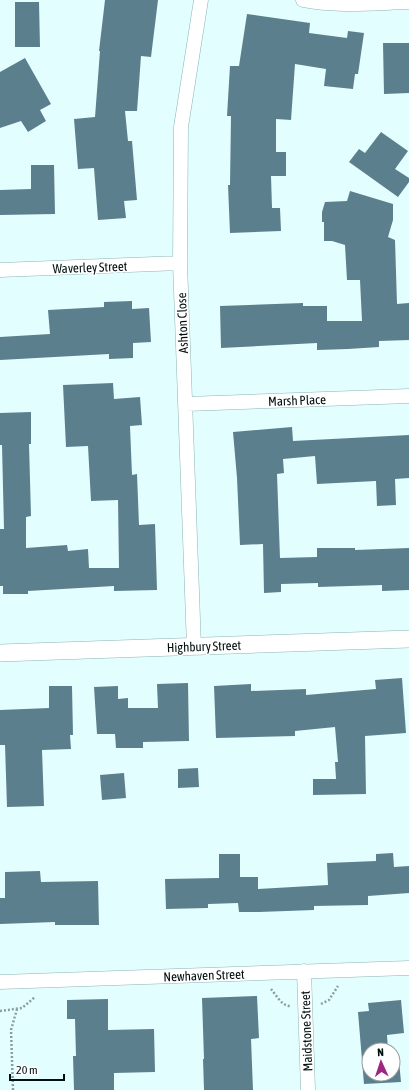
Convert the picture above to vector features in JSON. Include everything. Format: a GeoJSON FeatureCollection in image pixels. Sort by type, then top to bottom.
{"type":"FeatureCollection","features":[{"type":"Feature","properties":{"kind":"street","name":"Ashton Close"},"geometry":{"type":"LineString","coordinates":[[194,647],[180,263],[181,127],[201,0]]}},
{"type":"Feature","properties":{"kind":"street"},"geometry":{"type":"LineString","coordinates":[[303,0],[316,3],[343,4],[409,2]]}},
{"type":"Feature","properties":{"kind":"street","name":"Waverley Street"},"geometry":{"type":"LineString","coordinates":[[0,270],[180,263]]}},
{"type":"Feature","properties":{"kind":"street","name":"Marsh Place"},"geometry":{"type":"LineString","coordinates":[[186,404],[409,396]]}},
{"type":"Feature","properties":{"kind":"street","name":"Highbury Street"},"geometry":{"type":"LineString","coordinates":[[0,653],[409,639]]}},
{"type":"Feature","properties":{"kind":"street","name":"Newhaven Street"},"geometry":{"type":"LineString","coordinates":[[0,982],[409,968]]}},
{"type":"Feature","properties":{"kind":"street","name":"Maidstone Street"},"geometry":{"type":"LineString","coordinates":[[304,971],[308,1090]]}},
{"type":"Feature","properties":{"kind":"path"},"geometry":{"type":"LineString","coordinates":[[13,1090],[11,1030],[17,1009]]}},
{"type":"Feature","properties":{"kind":"path"},"geometry":{"type":"LineString","coordinates":[[0,1011],[9,1010]]}},
{"type":"Feature","properties":{"kind":"building"},"geometry":{"type":"Polygon","coordinates":[[[105,0],[158,0],[151,57],[141,56],[137,111],[125,111],[128,141],[132,141],[137,200],[124,201],[126,218],[98,220],[94,168],[78,169],[74,119],[95,117],[99,51],[105,0]]]}},
{"type":"Feature","properties":{"kind":"building"},"geometry":{"type":"Polygon","coordinates":[[[15,2],[39,2],[40,47],[15,47],[15,2]]]}},
{"type":"Feature","properties":{"kind":"building"},"geometry":{"type":"Polygon","coordinates":[[[247,14],[310,23],[309,33],[347,38],[348,31],[364,33],[358,74],[355,74],[353,89],[324,86],[326,69],[295,64],[291,120],[276,119],[276,152],[286,152],[286,176],[271,176],[272,208],[280,208],[281,231],[230,233],[228,185],[230,185],[231,116],[227,116],[230,66],[239,66],[247,14]]]}},
{"type":"Feature","properties":{"kind":"building"},"geometry":{"type":"Polygon","coordinates":[[[383,43],[409,43],[409,93],[384,94],[383,43]]]}},
{"type":"Feature","properties":{"kind":"building"},"geometry":{"type":"Polygon","coordinates":[[[25,58],[51,104],[40,110],[46,121],[28,132],[21,121],[0,128],[0,72],[25,58]]]}},
{"type":"Feature","properties":{"kind":"building"},"geometry":{"type":"Polygon","coordinates":[[[381,132],[408,151],[395,169],[409,178],[409,182],[398,197],[349,162],[359,149],[365,153],[381,132]]]}},
{"type":"Feature","properties":{"kind":"building"},"geometry":{"type":"Polygon","coordinates":[[[31,165],[54,165],[55,214],[0,215],[0,190],[31,189],[31,165]]]}},
{"type":"Feature","properties":{"kind":"building"},"geometry":{"type":"Polygon","coordinates":[[[350,191],[393,204],[393,220],[388,237],[395,240],[397,304],[409,303],[409,340],[379,341],[379,347],[348,349],[317,350],[317,343],[221,348],[220,306],[303,303],[303,306],[327,306],[327,321],[362,321],[360,280],[347,280],[345,245],[332,241],[324,241],[324,222],[322,222],[322,212],[325,202],[347,201],[350,191]]]}},
{"type":"Feature","properties":{"kind":"building"},"geometry":{"type":"Polygon","coordinates":[[[132,301],[132,309],[149,308],[151,342],[133,343],[133,358],[109,359],[109,354],[0,360],[0,337],[50,334],[48,310],[104,307],[104,302],[132,301]]]}},
{"type":"Feature","properties":{"kind":"building"},"geometry":{"type":"Polygon","coordinates":[[[113,383],[114,399],[140,397],[142,425],[130,426],[132,475],[137,474],[139,525],[155,524],[157,590],[114,591],[114,586],[28,591],[28,594],[3,594],[3,586],[0,586],[0,529],[4,529],[0,413],[31,412],[31,444],[29,444],[31,516],[26,517],[26,548],[67,545],[68,551],[88,549],[89,568],[119,568],[118,500],[91,501],[88,446],[66,447],[63,385],[113,383]]]}},
{"type":"Feature","properties":{"kind":"building"},"geometry":{"type":"Polygon","coordinates":[[[292,427],[293,441],[409,435],[409,478],[395,479],[396,505],[377,506],[376,481],[317,484],[315,456],[283,459],[284,473],[277,474],[280,558],[317,557],[317,548],[355,548],[355,550],[409,548],[409,590],[382,591],[382,585],[318,587],[318,583],[281,584],[281,592],[264,593],[263,544],[240,545],[233,432],[292,427]]]}},
{"type":"Feature","properties":{"kind":"building"},"geometry":{"type":"Polygon","coordinates":[[[402,678],[406,733],[365,736],[366,794],[313,795],[313,779],[336,779],[335,762],[338,762],[335,727],[295,731],[295,736],[216,738],[214,686],[251,684],[251,691],[306,689],[306,695],[376,689],[375,680],[402,678]]]}},
{"type":"Feature","properties":{"kind":"building"},"geometry":{"type":"Polygon","coordinates":[[[188,683],[189,741],[143,742],[143,748],[116,748],[115,734],[97,734],[94,687],[118,686],[118,699],[128,698],[128,708],[158,708],[157,684],[188,683]]]}},
{"type":"Feature","properties":{"kind":"building"},"geometry":{"type":"Polygon","coordinates":[[[49,686],[72,686],[73,735],[70,735],[71,749],[42,750],[44,806],[7,807],[5,745],[0,745],[0,710],[49,708],[49,686]]]}},
{"type":"Feature","properties":{"kind":"building"},"geometry":{"type":"Polygon","coordinates":[[[198,768],[199,787],[178,788],[178,769],[198,768]]]}},
{"type":"Feature","properties":{"kind":"building"},"geometry":{"type":"Polygon","coordinates":[[[124,773],[126,798],[102,800],[100,775],[124,773]]]}},
{"type":"Feature","properties":{"kind":"building"},"geometry":{"type":"Polygon","coordinates":[[[393,853],[394,867],[409,866],[409,893],[368,896],[368,905],[314,906],[314,910],[259,912],[239,912],[238,903],[208,904],[208,908],[166,909],[165,879],[219,878],[219,854],[240,854],[240,877],[258,877],[258,889],[328,885],[327,863],[376,861],[376,854],[393,853]]]}},
{"type":"Feature","properties":{"kind":"building"},"geometry":{"type":"Polygon","coordinates":[[[40,871],[41,882],[98,881],[99,925],[55,925],[55,922],[0,924],[0,898],[5,898],[5,872],[40,871]]]}},
{"type":"Feature","properties":{"kind":"building"},"geometry":{"type":"Polygon","coordinates":[[[257,996],[259,1038],[251,1039],[253,1090],[204,1090],[202,998],[257,996]]]}},
{"type":"Feature","properties":{"kind":"building"},"geometry":{"type":"Polygon","coordinates":[[[108,999],[108,1030],[154,1029],[155,1072],[114,1073],[114,1090],[74,1090],[73,1056],[76,1056],[75,1019],[67,1019],[67,1000],[108,999]]]}},
{"type":"Feature","properties":{"kind":"building"},"geometry":{"type":"Polygon","coordinates":[[[401,1000],[404,1033],[387,1035],[387,1042],[361,1042],[361,1048],[358,1012],[369,1011],[368,1003],[401,1000]]]}},
{"type":"Feature","properties":{"kind":"building"},"geometry":{"type":"Polygon","coordinates":[[[364,1082],[401,1082],[364,1084],[364,1082]]]}}]}
